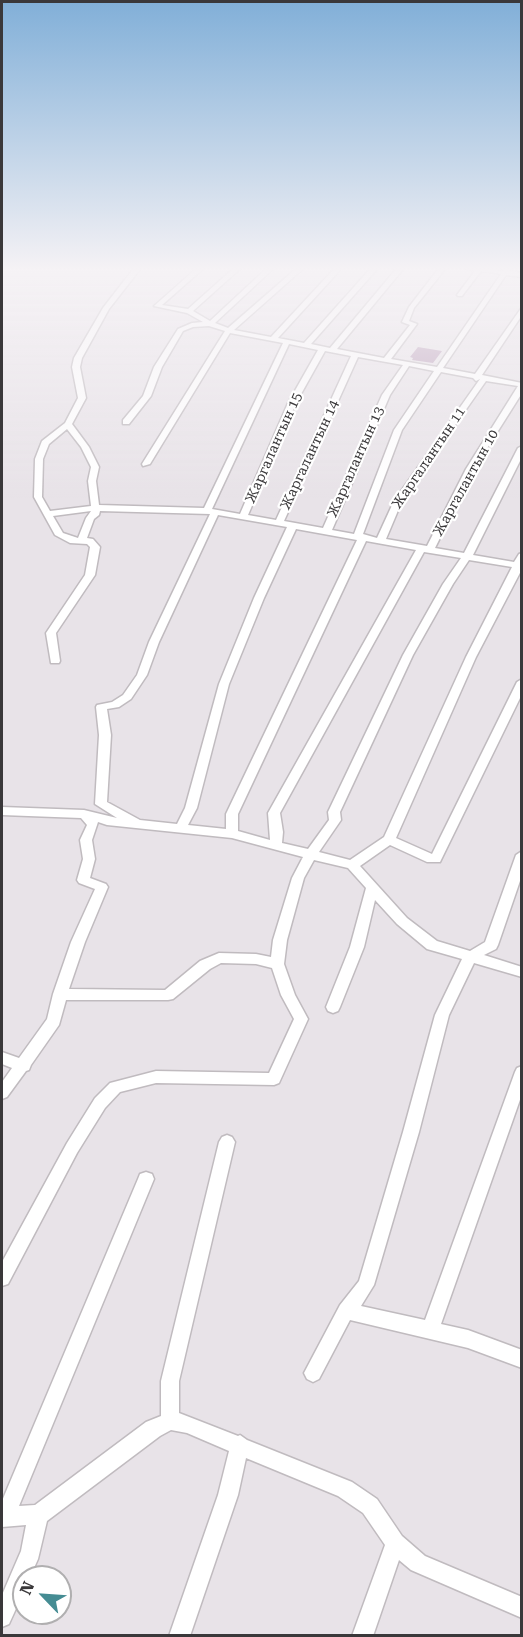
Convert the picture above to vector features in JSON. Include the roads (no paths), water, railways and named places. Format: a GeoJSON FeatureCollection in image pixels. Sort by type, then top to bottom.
{"type":"FeatureCollection","features":[{"type":"Feature","properties":{"kind":"street"},"geometry":{"type":"LineString","coordinates":[[56,661],[51,633],[90,575],[95,547],[90,541],[59,535],[45,514],[38,497],[39,459],[45,443],[68,424],[82,398],[76,367],[86,344]]}},
{"type":"Feature","properties":{"kind":"street"},"geometry":{"type":"LineString","coordinates":[[126,422],[147,396],[158,367],[171,344]]}},
{"type":"Feature","properties":{"kind":"street"},"geometry":{"type":"LineString","coordinates":[[194,393],[146,464],[153,464],[223,344]]}},
{"type":"Feature","properties":{"kind":"street"},"geometry":{"type":"LineString","coordinates":[[136,823],[101,804],[105,744],[101,707],[115,705],[127,697],[142,675],[154,642],[286,344]]}},
{"type":"Feature","properties":{"kind":"street"},"geometry":{"type":"LineString","coordinates":[[302,344],[520,386]]}},
{"type":"Feature","properties":{"kind":"street"},"geometry":{"type":"LineString","coordinates":[[332,350],[337,344]]}},
{"type":"Feature","properties":{"kind":"street"},"geometry":{"type":"LineString","coordinates":[[386,360],[398,344]]}},
{"type":"Feature","properties":{"kind":"street"},"geometry":{"type":"LineString","coordinates":[[232,834],[232,814],[361,536],[398,430],[456,344]]}},
{"type":"Feature","properties":{"kind":"street","name":"Жаргалантын 11"},"geometry":{"type":"LineString","coordinates":[[381,540],[398,501],[501,344]]}},
{"type":"Feature","properties":{"kind":"street","name":"Жаргалантын 15"},"geometry":{"type":"LineString","coordinates":[[243,516],[292,403],[322,349]]}},
{"type":"Feature","properties":{"kind":"street","name":"Жаргалантын 14"},"geometry":{"type":"LineString","coordinates":[[279,523],[356,355]]}},
{"type":"Feature","properties":{"kind":"street","name":"Жаргалантын 13"},"geometry":{"type":"LineString","coordinates":[[327,530],[386,395],[407,364]]}},
{"type":"Feature","properties":{"kind":"street","name":"Жаргалантын 10"},"geometry":{"type":"LineString","coordinates":[[276,846],[277,832],[274,813],[470,469],[520,386],[522,376]]}},
{"type":"Feature","properties":{"kind":"street"},"geometry":{"type":"LineString","coordinates":[[68,424],[85,447],[95,467],[92,481],[95,508],[81,541]]}},
{"type":"Feature","properties":{"kind":"street"},"geometry":{"type":"LineString","coordinates":[[2,1278],[83,1129],[115,1087],[156,1077],[273,1079],[301,1019],[288,995],[277,964],[280,940],[298,878],[310,855],[335,820],[334,812],[408,655],[448,584],[468,555],[522,448]]}},
{"type":"Feature","properties":{"kind":"street"},"geometry":{"type":"LineString","coordinates":[[45,514],[95,508],[211,512],[520,562],[471,657],[388,840],[352,866]]}},
{"type":"Feature","properties":{"kind":"street"},"geometry":{"type":"LineString","coordinates":[[180,829],[191,808],[224,684],[259,598],[293,525]]}},
{"type":"Feature","properties":{"kind":"street"},"geometry":{"type":"LineString","coordinates":[[388,840],[431,859],[436,859],[522,682]]}},
{"type":"Feature","properties":{"kind":"street"},"geometry":{"type":"LineString","coordinates":[[2,811],[84,814],[106,821],[232,834],[352,866],[402,921],[432,945],[522,972]]}},
{"type":"Feature","properties":{"kind":"street"},"geometry":{"type":"LineString","coordinates":[[2,1093],[24,1066],[54,1021],[60,994],[78,942],[102,887],[83,880],[89,860],[86,840],[93,824],[84,814]]}},
{"type":"Feature","properties":{"kind":"street"},"geometry":{"type":"LineString","coordinates":[[313,1373],[346,1311],[366,1284],[411,1132],[442,1015],[470,958],[491,945],[522,855]]}},
{"type":"Feature","properties":{"kind":"street"},"geometry":{"type":"LineString","coordinates":[[333,1007],[357,947],[372,888]]}},
{"type":"Feature","properties":{"kind":"street"},"geometry":{"type":"LineString","coordinates":[[60,994],[168,995],[204,965],[219,958],[256,959],[277,964]]}},
{"type":"Feature","properties":{"kind":"street"},"geometry":{"type":"LineString","coordinates":[[2,1058],[24,1066]]}},
{"type":"Feature","properties":{"kind":"street"},"geometry":{"type":"LineString","coordinates":[[430,1330],[522,1072]]}},
{"type":"Feature","properties":{"kind":"street"},"geometry":{"type":"LineString","coordinates":[[170,1421],[170,1382],[227,1142]]}},
{"type":"Feature","properties":{"kind":"street"},"geometry":{"type":"LineString","coordinates":[[146,1179],[3,1516],[38,1515],[98,1473],[153,1429],[170,1421],[187,1424],[345,1489],[370,1506],[395,1543],[418,1563],[522,1608]]}},
{"type":"Feature","properties":{"kind":"street"},"geometry":{"type":"LineString","coordinates":[[346,1311],[468,1340],[522,1359]]}},
{"type":"Feature","properties":{"kind":"street"},"geometry":{"type":"LineString","coordinates":[[179,1635],[228,1495],[240,1444]]}},
{"type":"Feature","properties":{"kind":"street"},"geometry":{"type":"LineString","coordinates":[[2,1617],[31,1552],[38,1515]]}},
{"type":"Feature","properties":{"kind":"street"},"geometry":{"type":"LineString","coordinates":[[362,1635],[395,1543]]}}]}
